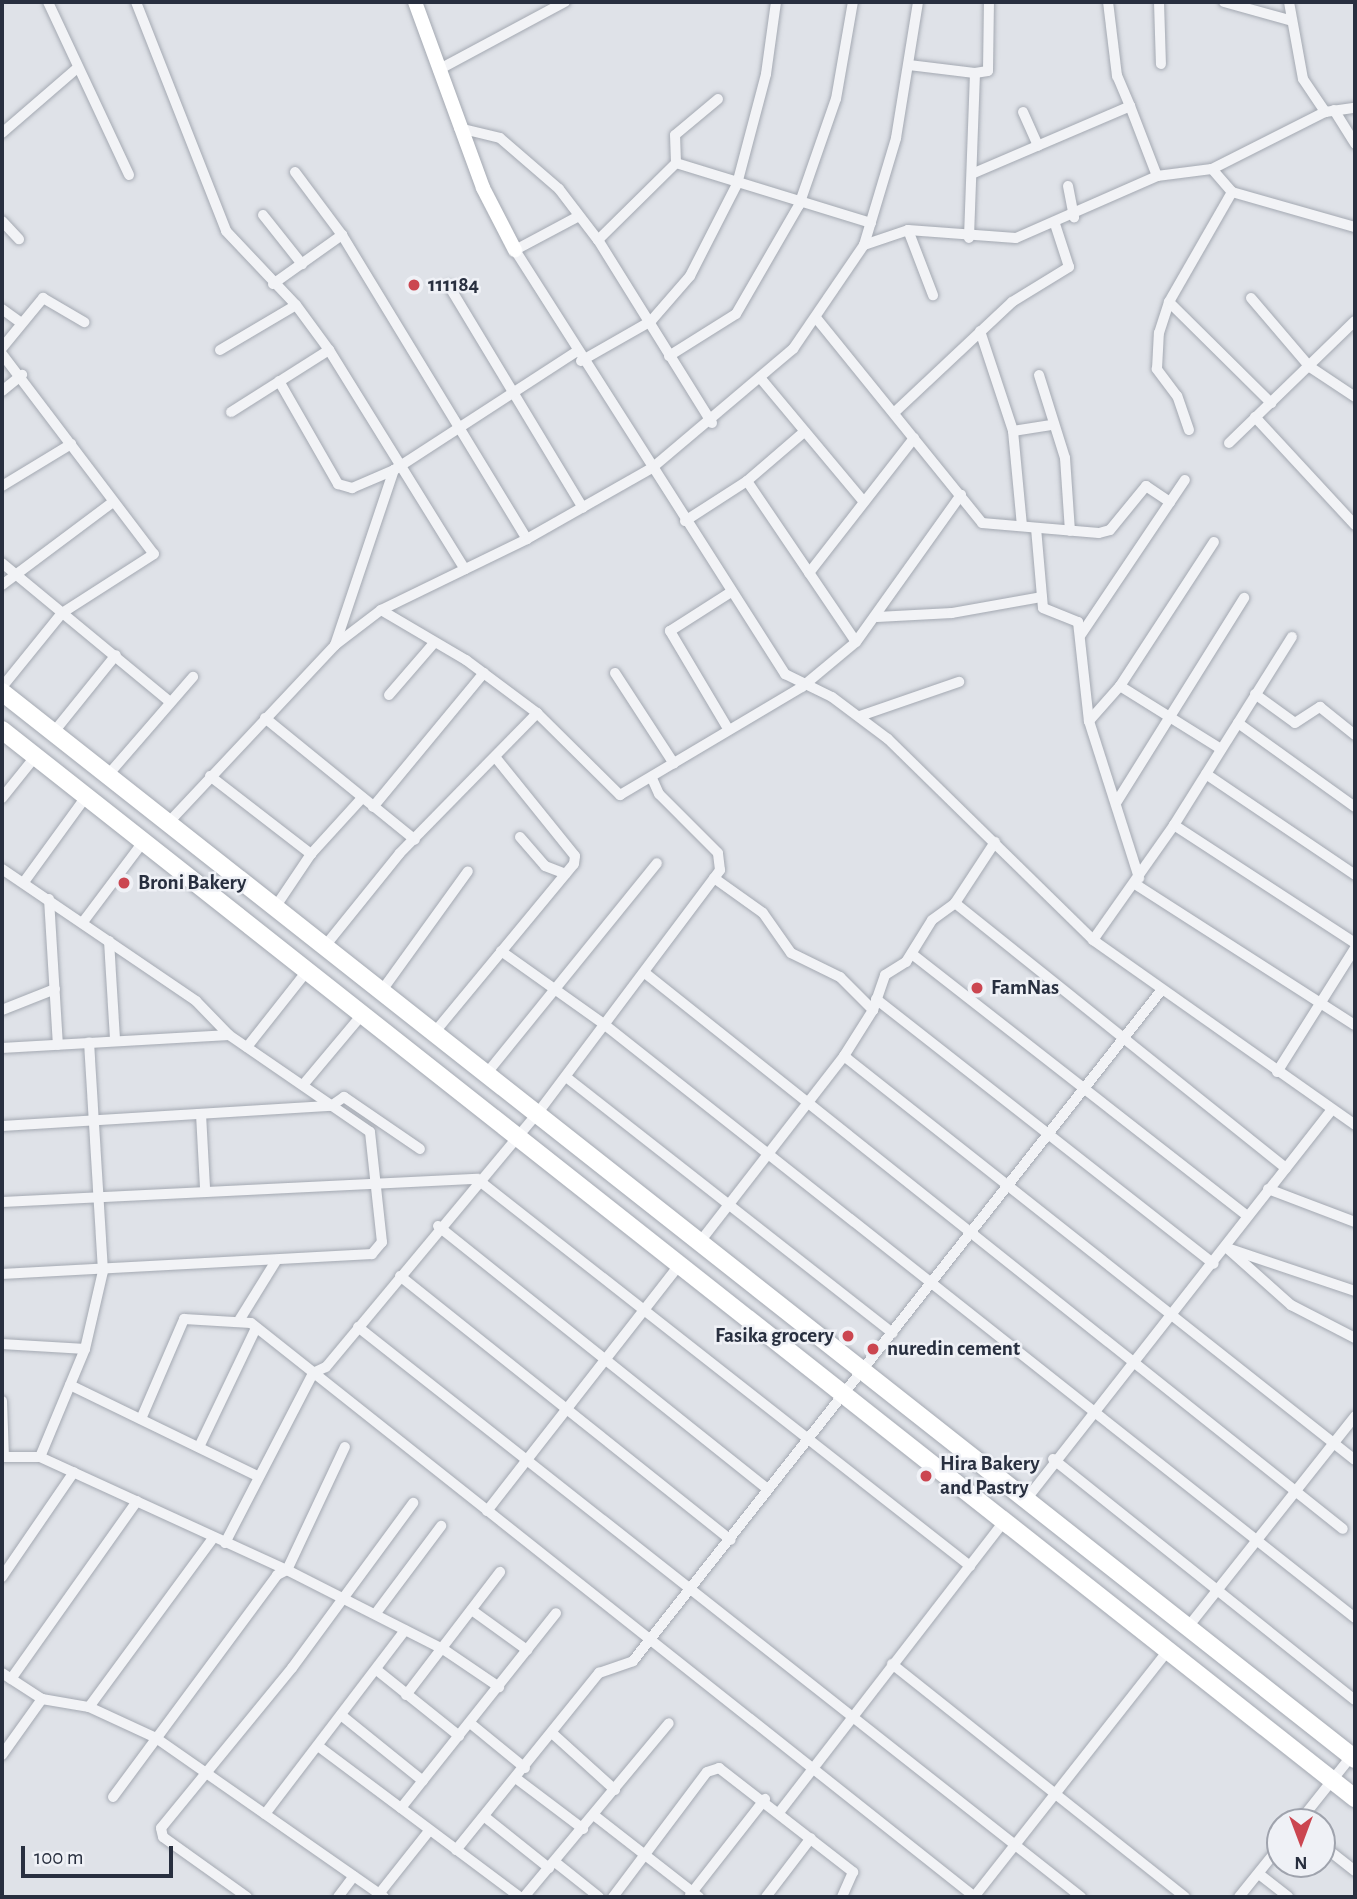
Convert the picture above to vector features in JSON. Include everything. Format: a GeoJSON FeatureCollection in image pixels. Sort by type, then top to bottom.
{"type":"FeatureCollection","features":[{"type":"Feature","properties":{"kind":"highway"},"geometry":{"type":"LineString","coordinates":[[2,690],[53,733],[383,989],[1025,1501],[1354,1756]]}},
{"type":"Feature","properties":{"kind":"highway"},"geometry":{"type":"LineString","coordinates":[[2,730],[361,1016],[1170,1649],[1355,1798]]}},
{"type":"Feature","properties":{"kind":"street"},"geometry":{"type":"LineString","coordinates":[[48,2],[75,70],[129,175]]}},
{"type":"Feature","properties":{"kind":"street"},"geometry":{"type":"LineString","coordinates":[[136,2],[226,231],[273,284],[296,305],[329,350],[398,468],[465,569]]}},
{"type":"Feature","properties":{"kind":"street"},"geometry":{"type":"LineString","coordinates":[[415,2],[459,128],[515,250],[579,356],[785,674],[802,687],[860,716],[995,842],[1093,940],[1160,992],[1355,1125]]}},
{"type":"Feature","properties":{"kind":"street"},"geometry":{"type":"LineString","coordinates":[[438,70],[565,2]]}},
{"type":"Feature","properties":{"kind":"street"},"geometry":{"type":"LineString","coordinates":[[279,381],[338,484],[352,488],[398,468],[514,390],[651,321],[678,296],[737,184],[766,74],[776,2]]}},
{"type":"Feature","properties":{"kind":"street"},"geometry":{"type":"LineString","coordinates":[[669,356],[736,314],[799,205],[836,99],[853,2]]}},
{"type":"Feature","properties":{"kind":"street"},"geometry":{"type":"LineString","coordinates":[[169,822],[335,645],[381,610],[527,539],[652,468],[712,423],[762,380],[817,319],[864,245],[909,65],[918,2]]}},
{"type":"Feature","properties":{"kind":"street"},"geometry":{"type":"LineString","coordinates":[[909,65],[975,73],[988,71],[989,2]]}},
{"type":"Feature","properties":{"kind":"street"},"geometry":{"type":"LineString","coordinates":[[1108,2],[1116,76],[1157,176]]}},
{"type":"Feature","properties":{"kind":"street"},"geometry":{"type":"LineString","coordinates":[[1159,2],[1161,64]]}},
{"type":"Feature","properties":{"kind":"street"},"geometry":{"type":"LineString","coordinates":[[1224,2],[1290,20]]}},
{"type":"Feature","properties":{"kind":"street"},"geometry":{"type":"LineString","coordinates":[[1289,2],[1290,20],[1303,79],[1355,144]]}},
{"type":"Feature","properties":{"kind":"street"},"geometry":{"type":"LineString","coordinates":[[2,133],[75,70]]}},
{"type":"Feature","properties":{"kind":"street"},"geometry":{"type":"LineString","coordinates":[[969,238],[974,173],[975,73]]}},
{"type":"Feature","properties":{"kind":"street"},"geometry":{"type":"LineString","coordinates":[[598,240],[676,163],[675,135],[718,99]]}},
{"type":"Feature","properties":{"kind":"street"},"geometry":{"type":"LineString","coordinates":[[974,173],[1129,106]]}},
{"type":"Feature","properties":{"kind":"street"},"geometry":{"type":"LineString","coordinates":[[864,245],[908,230],[969,238],[1016,238],[1074,217],[1157,176],[1212,169],[1330,111],[1355,108]]}},
{"type":"Feature","properties":{"kind":"street"},"geometry":{"type":"LineString","coordinates":[[1023,113],[1038,146]]}},
{"type":"Feature","properties":{"kind":"street"},"geometry":{"type":"LineString","coordinates":[[459,128],[500,138],[579,216],[651,321],[669,356],[712,423]]}},
{"type":"Feature","properties":{"kind":"street"},"geometry":{"type":"LineString","coordinates":[[676,163],[799,205],[871,223]]}},
{"type":"Feature","properties":{"kind":"street"},"geometry":{"type":"LineString","coordinates":[[1212,169],[1232,192],[1355,227]]}},
{"type":"Feature","properties":{"kind":"street"},"geometry":{"type":"LineString","coordinates":[[295,172],[342,235],[527,539]]}},
{"type":"Feature","properties":{"kind":"street"},"geometry":{"type":"LineString","coordinates":[[1068,186],[1074,217]]}},
{"type":"Feature","properties":{"kind":"street"},"geometry":{"type":"LineString","coordinates":[[1189,430],[1177,396],[1157,369],[1169,302],[1232,192]]}},
{"type":"Feature","properties":{"kind":"street"},"geometry":{"type":"LineString","coordinates":[[263,215],[302,264]]}},
{"type":"Feature","properties":{"kind":"street"},"geometry":{"type":"LineString","coordinates":[[515,250],[579,216]]}},
{"type":"Feature","properties":{"kind":"street"},"geometry":{"type":"LineString","coordinates":[[2,221],[19,239]]}},
{"type":"Feature","properties":{"kind":"street"},"geometry":{"type":"LineString","coordinates":[[896,411],[980,331],[1069,267],[1055,224]]}},
{"type":"Feature","properties":{"kind":"street"},"geometry":{"type":"LineString","coordinates":[[908,230],[933,295]]}},
{"type":"Feature","properties":{"kind":"street"},"geometry":{"type":"LineString","coordinates":[[273,284],[342,235]]}},
{"type":"Feature","properties":{"kind":"street"},"geometry":{"type":"LineString","coordinates":[[449,286],[583,508]]}},
{"type":"Feature","properties":{"kind":"street"},"geometry":{"type":"LineString","coordinates":[[2,348],[21,323],[46,298],[84,322]]}},
{"type":"Feature","properties":{"kind":"street"},"geometry":{"type":"LineString","coordinates":[[1251,298],[1310,367],[1355,397]]}},
{"type":"Feature","properties":{"kind":"street"},"geometry":{"type":"LineString","coordinates":[[1169,302],[1270,403]]}},
{"type":"Feature","properties":{"kind":"street"},"geometry":{"type":"LineString","coordinates":[[220,350],[296,305]]}},
{"type":"Feature","properties":{"kind":"street"},"geometry":{"type":"LineString","coordinates":[[2,309],[21,323]]}},
{"type":"Feature","properties":{"kind":"street"},"geometry":{"type":"LineString","coordinates":[[817,319],[896,411],[914,438],[982,523],[1070,531],[1110,530],[1146,486],[1170,502]]}},
{"type":"Feature","properties":{"kind":"street"},"geometry":{"type":"LineString","coordinates":[[1229,443],[1355,321]]}},
{"type":"Feature","properties":{"kind":"street"},"geometry":{"type":"LineString","coordinates":[[980,331],[1013,431],[1022,526]]}},
{"type":"Feature","properties":{"kind":"street"},"geometry":{"type":"LineString","coordinates":[[230,412],[329,350]]}},
{"type":"Feature","properties":{"kind":"street"},"geometry":{"type":"LineString","coordinates":[[2,354],[22,375],[113,502],[127,513],[152,558],[62,613],[2,690]]}},
{"type":"Feature","properties":{"kind":"street"},"geometry":{"type":"LineString","coordinates":[[2,391],[22,375]]}},
{"type":"Feature","properties":{"kind":"street"},"geometry":{"type":"LineString","coordinates":[[1038,375],[1050,425],[1059,432],[1065,458],[1070,531]]}},
{"type":"Feature","properties":{"kind":"street"},"geometry":{"type":"LineString","coordinates":[[762,380],[863,501]]}},
{"type":"Feature","properties":{"kind":"street"},"geometry":{"type":"LineString","coordinates":[[1255,417],[1355,525]]}},
{"type":"Feature","properties":{"kind":"street"},"geometry":{"type":"LineString","coordinates":[[1013,431],[1050,425]]}},
{"type":"Feature","properties":{"kind":"street"},"geometry":{"type":"LineString","coordinates":[[685,521],[747,481],[804,432]]}},
{"type":"Feature","properties":{"kind":"street"},"geometry":{"type":"LineString","coordinates":[[809,573],[914,438]]}},
{"type":"Feature","properties":{"kind":"street"},"geometry":{"type":"LineString","coordinates":[[2,486],[71,444]]}},
{"type":"Feature","properties":{"kind":"street"},"geometry":{"type":"LineString","coordinates":[[335,645],[398,468]]}},
{"type":"Feature","properties":{"kind":"street"},"geometry":{"type":"LineString","coordinates":[[1079,637],[1185,480]]}},
{"type":"Feature","properties":{"kind":"street"},"geometry":{"type":"LineString","coordinates":[[747,481],[856,642]]}},
{"type":"Feature","properties":{"kind":"street"},"geometry":{"type":"LineString","coordinates":[[381,610],[484,673],[537,713],[612,791],[620,795],[652,778],[727,727],[802,687],[856,642],[877,617],[961,495]]}},
{"type":"Feature","properties":{"kind":"street"},"geometry":{"type":"LineString","coordinates":[[2,584],[13,571],[113,502]]}},
{"type":"Feature","properties":{"kind":"street"},"geometry":{"type":"LineString","coordinates":[[1036,528],[1045,611],[1078,622],[1088,721],[1116,803],[1137,881],[1355,1025]]}},
{"type":"Feature","properties":{"kind":"street"},"geometry":{"type":"LineString","coordinates":[[1088,721],[1120,686],[1214,542]]}},
{"type":"Feature","properties":{"kind":"street"},"geometry":{"type":"LineString","coordinates":[[2,563],[170,702]]}},
{"type":"Feature","properties":{"kind":"street"},"geometry":{"type":"LineString","coordinates":[[727,727],[670,631],[731,592]]}},
{"type":"Feature","properties":{"kind":"street"},"geometry":{"type":"LineString","coordinates":[[877,617],[952,613],[1042,597]]}},
{"type":"Feature","properties":{"kind":"street"},"geometry":{"type":"LineString","coordinates":[[1116,803],[1244,598]]}},
{"type":"Feature","properties":{"kind":"street"},"geometry":{"type":"LineString","coordinates":[[1093,940],[1174,825],[1292,637]]}},
{"type":"Feature","properties":{"kind":"street"},"geometry":{"type":"LineString","coordinates":[[389,695],[434,643]]}},
{"type":"Feature","properties":{"kind":"street"},"geometry":{"type":"LineString","coordinates":[[53,733],[116,655]]}},
{"type":"Feature","properties":{"kind":"street"},"geometry":{"type":"LineString","coordinates":[[373,807],[484,673]]}},
{"type":"Feature","properties":{"kind":"street"},"geometry":{"type":"LineString","coordinates":[[615,673],[674,764]]}},
{"type":"Feature","properties":{"kind":"street"},"geometry":{"type":"LineString","coordinates":[[108,775],[193,677]]}},
{"type":"Feature","properties":{"kind":"street"},"geometry":{"type":"LineString","coordinates":[[860,716],[959,682]]}},
{"type":"Feature","properties":{"kind":"street"},"geometry":{"type":"LineString","coordinates":[[1120,686],[1221,749]]}},
{"type":"Feature","properties":{"kind":"street"},"geometry":{"type":"LineString","coordinates":[[1255,694],[1295,723],[1320,707],[1355,735]]}},
{"type":"Feature","properties":{"kind":"street"},"geometry":{"type":"LineString","coordinates":[[325,946],[415,840],[537,713]]}},
{"type":"Feature","properties":{"kind":"street"},"geometry":{"type":"LineString","coordinates":[[265,718],[415,840]]}},
{"type":"Feature","properties":{"kind":"street"},"geometry":{"type":"LineString","coordinates":[[1238,723],[1355,807]]}},
{"type":"Feature","properties":{"kind":"street"},"geometry":{"type":"LineString","coordinates":[[2,798],[35,757]]}},
{"type":"Feature","properties":{"kind":"street"},"geometry":{"type":"LineString","coordinates":[[435,1032],[566,874],[575,856],[496,758]]}},
{"type":"Feature","properties":{"kind":"street"},"geometry":{"type":"LineString","coordinates":[[1206,774],[1355,875]]}},
{"type":"Feature","properties":{"kind":"street"},"geometry":{"type":"LineString","coordinates":[[210,776],[311,853]]}},
{"type":"Feature","properties":{"kind":"street"},"geometry":{"type":"LineString","coordinates":[[225,1543],[255,1475],[313,1373],[326,1367],[477,1179],[537,1114],[720,870],[718,853],[659,794],[652,778]]}},
{"type":"Feature","properties":{"kind":"street"},"geometry":{"type":"LineString","coordinates":[[276,906],[311,853],[362,797]]}},
{"type":"Feature","properties":{"kind":"street"},"geometry":{"type":"LineString","coordinates":[[24,882],[85,798]]}},
{"type":"Feature","properties":{"kind":"street"},"geometry":{"type":"LineString","coordinates":[[1174,825],[1355,946],[1277,1072]]}},
{"type":"Feature","properties":{"kind":"street"},"geometry":{"type":"LineString","coordinates":[[520,837],[545,866],[566,874]]}},
{"type":"Feature","properties":{"kind":"street"},"geometry":{"type":"LineString","coordinates":[[83,922],[143,842]]}},
{"type":"Feature","properties":{"kind":"street"},"geometry":{"type":"LineString","coordinates":[[699,1243],[805,1101],[844,1056],[874,1004],[885,975],[912,954],[932,920],[956,903],[995,842]]}},
{"type":"Feature","properties":{"kind":"street"},"geometry":{"type":"LineString","coordinates":[[486,1073],[657,863]]}},
{"type":"Feature","properties":{"kind":"street"},"geometry":{"type":"LineString","coordinates":[[2,869],[197,1001],[229,1035],[370,1132],[378,1180],[379,1250],[276,1261],[2,1275]]}},
{"type":"Feature","properties":{"kind":"street"},"geometry":{"type":"LineString","coordinates":[[383,989],[468,871]]}},
{"type":"Feature","properties":{"kind":"street"},"geometry":{"type":"LineString","coordinates":[[713,878],[763,913],[791,953],[840,977],[1051,1135],[1214,1264]]}},
{"type":"Feature","properties":{"kind":"street"},"geometry":{"type":"LineString","coordinates":[[49,899],[58,1045]]}},
{"type":"Feature","properties":{"kind":"street"},"geometry":{"type":"LineString","coordinates":[[956,903],[1286,1168]]}},
{"type":"Feature","properties":{"kind":"street"},"geometry":{"type":"LineString","coordinates":[[110,941],[115,1039]]}},
{"type":"Feature","properties":{"kind":"street"},"geometry":{"type":"LineString","coordinates":[[501,951],[605,1025],[1355,1618]]}},
{"type":"Feature","properties":{"kind":"street"},"geometry":{"type":"LineString","coordinates":[[912,954],[1247,1216]]}},
{"type":"Feature","properties":{"kind":"street"},"geometry":{"type":"LineString","coordinates":[[247,1047],[307,971]]}},
{"type":"Feature","properties":{"kind":"street"},"geometry":{"type":"LineString","coordinates":[[645,973],[969,1235],[1343,1529]]}},
{"type":"Feature","properties":{"kind":"street"},"geometry":{"type":"LineString","coordinates":[[2,1010],[55,989]]}},
{"type":"Feature","properties":{"kind":"street"},"geometry":{"type":"LineString","coordinates":[[456,1850],[517,1779],[599,1673],[633,1661],[969,1235],[1010,1188],[1126,1041],[1160,992]]}},
{"type":"Feature","properties":{"kind":"street"},"geometry":{"type":"LineString","coordinates":[[303,1085],[361,1016]]}},
{"type":"Feature","properties":{"kind":"street"},"geometry":{"type":"LineString","coordinates":[[2,1048],[115,1039],[229,1035]]}},
{"type":"Feature","properties":{"kind":"street"},"geometry":{"type":"LineString","coordinates":[[40,1457],[85,1349],[103,1271],[89,1042]]}},
{"type":"Feature","properties":{"kind":"street"},"geometry":{"type":"LineString","coordinates":[[844,1056],[1355,1460]]}},
{"type":"Feature","properties":{"kind":"street"},"geometry":{"type":"LineString","coordinates":[[566,1077],[892,1333]]}},
{"type":"Feature","properties":{"kind":"street"},"geometry":{"type":"LineString","coordinates":[[2,1126],[331,1106],[344,1097],[420,1149]]}},
{"type":"Feature","properties":{"kind":"street"},"geometry":{"type":"LineString","coordinates":[[1025,1501],[1053,1460],[1169,1314],[1227,1248],[1247,1216],[1332,1110]]}},
{"type":"Feature","properties":{"kind":"street"},"geometry":{"type":"LineString","coordinates":[[201,1114],[205,1188]]}},
{"type":"Feature","properties":{"kind":"street"},"geometry":{"type":"LineString","coordinates":[[2,1202],[205,1188],[378,1180],[477,1179],[970,1566]]}},
{"type":"Feature","properties":{"kind":"street"},"geometry":{"type":"LineString","coordinates":[[1268,1189],[1355,1222]]}},
{"type":"Feature","properties":{"kind":"street"},"geometry":{"type":"LineString","coordinates":[[438,1226],[768,1489]]}},
{"type":"Feature","properties":{"kind":"street"},"geometry":{"type":"LineString","coordinates":[[1227,1248],[1355,1291]]}},
{"type":"Feature","properties":{"kind":"street"},"geometry":{"type":"LineString","coordinates":[[1227,1248],[1290,1305],[1355,1338]]}},
{"type":"Feature","properties":{"kind":"street"},"geometry":{"type":"LineString","coordinates":[[240,1319],[276,1261]]}},
{"type":"Feature","properties":{"kind":"street"},"geometry":{"type":"LineString","coordinates":[[487,1511],[679,1265]]}},
{"type":"Feature","properties":{"kind":"street"},"geometry":{"type":"LineString","coordinates":[[400,1276],[731,1540]]}},
{"type":"Feature","properties":{"kind":"street"},"geometry":{"type":"LineString","coordinates":[[141,1419],[184,1319],[240,1319],[256,1328],[975,1897],[1170,1649]]}},
{"type":"Feature","properties":{"kind":"street"},"geometry":{"type":"LineString","coordinates":[[358,1327],[1081,1897]]}},
{"type":"Feature","properties":{"kind":"street"},"geometry":{"type":"LineString","coordinates":[[199,1447],[256,1328]]}},
{"type":"Feature","properties":{"kind":"street"},"geometry":{"type":"LineString","coordinates":[[2,1344],[85,1349]]}},
{"type":"Feature","properties":{"kind":"street"},"geometry":{"type":"LineString","coordinates":[[70,1385],[255,1475]]}},
{"type":"Feature","properties":{"kind":"street"},"geometry":{"type":"LineString","coordinates":[[2,1401],[3,1457],[40,1457],[287,1570],[443,1649],[499,1686]]}},
{"type":"Feature","properties":{"kind":"street"},"geometry":{"type":"LineString","coordinates":[[1188,1628],[1216,1588],[1355,1416]]}},
{"type":"Feature","properties":{"kind":"street"},"geometry":{"type":"LineString","coordinates":[[113,1797],[276,1575],[287,1570],[345,1447]]}},
{"type":"Feature","properties":{"kind":"street"},"geometry":{"type":"LineString","coordinates":[[1053,1460],[1355,1700]]}},
{"type":"Feature","properties":{"kind":"street"},"geometry":{"type":"LineString","coordinates":[[2,1577],[74,1472]]}},
{"type":"Feature","properties":{"kind":"street"},"geometry":{"type":"LineString","coordinates":[[137,1502],[6,1676],[42,1699],[89,1707],[156,1738],[206,1770],[381,1896],[429,1831]]}},
{"type":"Feature","properties":{"kind":"street"},"geometry":{"type":"LineString","coordinates":[[247,1897],[163,1837],[164,1821],[206,1770],[233,1743],[413,1503]]}},
{"type":"Feature","properties":{"kind":"street"},"geometry":{"type":"LineString","coordinates":[[781,1810],[811,1767],[1004,1521]]}},
{"type":"Feature","properties":{"kind":"street"},"geometry":{"type":"LineString","coordinates":[[376,1614],[441,1527]]}},
{"type":"Feature","properties":{"kind":"street"},"geometry":{"type":"LineString","coordinates":[[89,1707],[213,1538]]}},
{"type":"Feature","properties":{"kind":"street"},"geometry":{"type":"LineString","coordinates":[[406,1695],[473,1611],[500,1572]]}},
{"type":"Feature","properties":{"kind":"street"},"geometry":{"type":"LineString","coordinates":[[473,1611],[527,1650]]}},
{"type":"Feature","properties":{"kind":"street"},"geometry":{"type":"LineString","coordinates":[[401,1808],[556,1613]]}},
{"type":"Feature","properties":{"kind":"street"},"geometry":{"type":"LineString","coordinates":[[265,1814],[378,1671],[405,1630]]}},
{"type":"Feature","properties":{"kind":"street"},"geometry":{"type":"LineString","coordinates":[[892,1664],[1185,1897]]}},
{"type":"Feature","properties":{"kind":"street"},"geometry":{"type":"LineString","coordinates":[[378,1671],[459,1736]]}},
{"type":"Feature","properties":{"kind":"street"},"geometry":{"type":"LineString","coordinates":[[2,1755],[42,1699]]}},
{"type":"Feature","properties":{"kind":"street"},"geometry":{"type":"LineString","coordinates":[[341,1715],[423,1782]]}},
{"type":"Feature","properties":{"kind":"street"},"geometry":{"type":"LineString","coordinates":[[470,1723],[525,1768]]}},
{"type":"Feature","properties":{"kind":"street"},"geometry":{"type":"LineString","coordinates":[[318,1746],[429,1831],[522,1897],[595,1816],[669,1723]]}},
{"type":"Feature","properties":{"kind":"street"},"geometry":{"type":"LineString","coordinates":[[552,1734],[615,1790]]}},
{"type":"Feature","properties":{"kind":"street"},"geometry":{"type":"LineString","coordinates":[[1310,1808],[1354,1756]]}},
{"type":"Feature","properties":{"kind":"street"},"geometry":{"type":"LineString","coordinates":[[613,1897],[712,1768],[781,1810],[811,1839],[853,1872],[842,1897]]}},
{"type":"Feature","properties":{"kind":"street"},"geometry":{"type":"LineString","coordinates":[[517,1779],[583,1829]]}},
{"type":"Feature","properties":{"kind":"street"},"geometry":{"type":"LineString","coordinates":[[595,1816],[694,1896],[765,1799]]}},
{"type":"Feature","properties":{"kind":"street"},"geometry":{"type":"LineString","coordinates":[[485,1817],[599,1897]]}},
{"type":"Feature","properties":{"kind":"street"},"geometry":{"type":"LineString","coordinates":[[766,1897],[811,1839]]}},
{"type":"Feature","properties":{"kind":"street"},"geometry":{"type":"LineString","coordinates":[[1336,1856],[1355,1871]]}},
{"type":"Feature","properties":{"kind":"street"},"geometry":{"type":"LineString","coordinates":[[1240,1897],[1266,1865]]}},
{"type":"Feature","properties":{"kind":"street"},"geometry":{"type":"LineString","coordinates":[[1259,1874],[1288,1897]]}},
{"type":"Feature","properties":{"kind":"street"},"geometry":{"type":"LineString","coordinates":[[338,1897],[354,1877]]}},
{"type":"Feature","properties":{"kind":"place","name":"111184"},"geometry":{"type":"Point","coordinates":[414,285]}},
{"type":"Feature","properties":{"kind":"place","name":"Broni Bakery"},"geometry":{"type":"Point","coordinates":[124,883]}},
{"type":"Feature","properties":{"kind":"place","name":"FamNas"},"geometry":{"type":"Point","coordinates":[977,988]}},
{"type":"Feature","properties":{"kind":"place","name":"Fasika grocery"},"geometry":{"type":"Point","coordinates":[848,1336]}},
{"type":"Feature","properties":{"kind":"place","name":"nuredin cement"},"geometry":{"type":"Point","coordinates":[873,1349]}},
{"type":"Feature","properties":{"kind":"place","name":"Hira Bakery and Pastry"},"geometry":{"type":"Point","coordinates":[926,1476]}}]}
